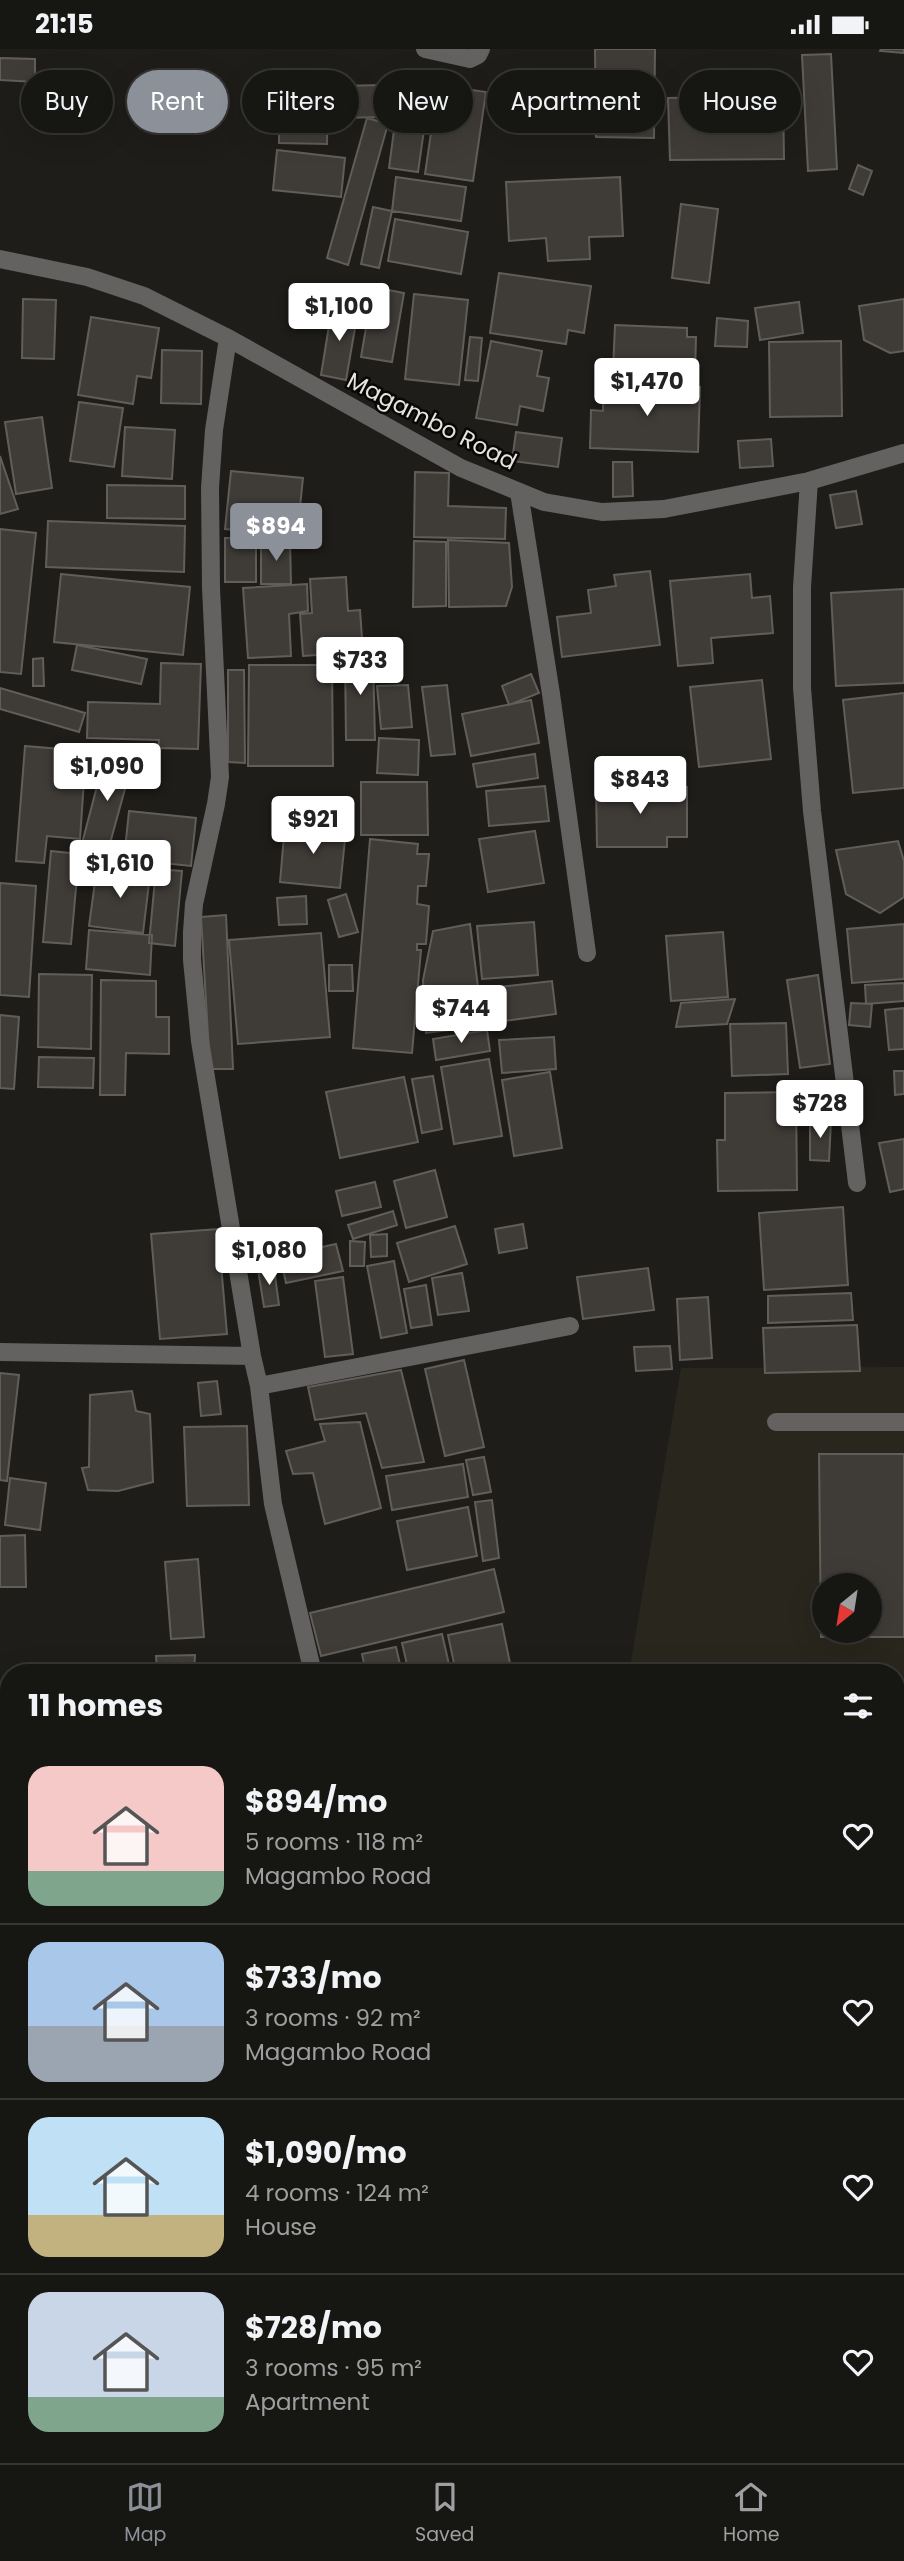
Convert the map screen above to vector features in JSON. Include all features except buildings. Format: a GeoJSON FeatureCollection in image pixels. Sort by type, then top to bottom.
{"type":"FeatureCollection","features":[{"type":"Feature","properties":{"kind":"street"},"geometry":{"type":"LineString","coordinates":[[425,49],[470,59],[478,55],[481,49]]}},
{"type":"Feature","properties":{"kind":"street","name":"Magambo Road"},"geometry":{"type":"LineString","coordinates":[[0,259],[87,277],[144,296],[228,338],[461,468],[544,502],[602,512],[664,509],[809,481],[904,453]]}},
{"type":"Feature","properties":{"kind":"street"},"geometry":{"type":"LineString","coordinates":[[228,338],[210,477],[211,588],[220,776],[194,904],[192,932],[195,1000],[259,1387],[273,1504],[311,1664]]}},
{"type":"Feature","properties":{"kind":"street"},"geometry":{"type":"LineString","coordinates":[[809,481],[802,587],[802,688],[812,811],[858,1183]]}},
{"type":"Feature","properties":{"kind":"street"},"geometry":{"type":"LineString","coordinates":[[519,492],[553,707],[587,953]]}},
{"type":"Feature","properties":{"kind":"street"},"geometry":{"type":"LineString","coordinates":[[259,1387],[569,1326]]}},
{"type":"Feature","properties":{"kind":"street"},"geometry":{"type":"LineString","coordinates":[[0,1352],[252,1356]]}},
{"type":"Feature","properties":{"kind":"street"},"geometry":{"type":"LineString","coordinates":[[776,1422],[904,1422]]}},
{"type":"Feature","properties":{"kind":"shaded area"},"geometry":{"type":"Polygon","coordinates":[[[904,1367],[904,1664],[631,1664],[681,1368],[904,1367]]]}}]}
